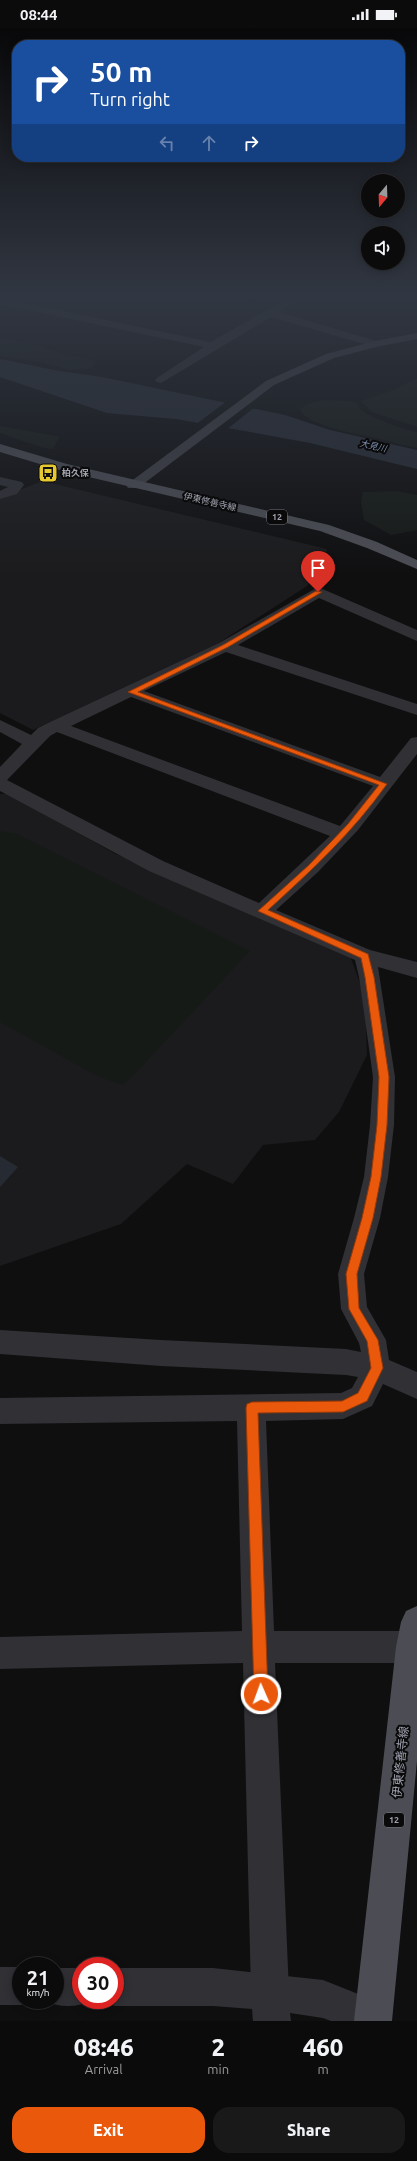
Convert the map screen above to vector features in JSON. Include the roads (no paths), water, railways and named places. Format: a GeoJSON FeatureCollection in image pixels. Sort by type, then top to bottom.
{"type":"FeatureCollection","features":[{"type":"Feature","properties":{"kind":"main road"},"geometry":{"type":"LineString","coordinates":[[133,484],[260,390]]}},
{"type":"Feature","properties":{"kind":"main road","name":"伊東修善寺線"},"geometry":{"type":"LineString","coordinates":[[0,448],[63,468],[324,528],[372,545],[417,565]]}},
{"type":"Feature","properties":{"kind":"main road","name":"伊東修善寺線"},"geometry":{"type":"LineString","coordinates":[[373,2019],[415,1639]]}},
{"type":"Feature","properties":{"kind":"street"},"geometry":{"type":"LineString","coordinates":[[0,481],[17,485],[12,490],[0,495]]}},
{"type":"Feature","properties":{"kind":"street"},"geometry":{"type":"LineString","coordinates":[[0,777],[44,732],[132,692],[225,646],[318,592],[417,636]]}},
{"type":"Feature","properties":{"kind":"street"},"geometry":{"type":"LineString","coordinates":[[225,646],[417,710]]}},
{"type":"Feature","properties":{"kind":"street"},"geometry":{"type":"LineString","coordinates":[[132,692],[383,784]]}},
{"type":"Feature","properties":{"kind":"street"},"geometry":{"type":"LineString","coordinates":[[0,725],[32,743]]}},
{"type":"Feature","properties":{"kind":"street"},"geometry":{"type":"LineString","coordinates":[[56,726],[342,834]]}},
{"type":"Feature","properties":{"kind":"street"},"geometry":{"type":"LineString","coordinates":[[262,911],[312,867],[342,834],[417,742]]}},
{"type":"Feature","properties":{"kind":"street"},"geometry":{"type":"LineString","coordinates":[[0,784],[156,866],[364,956],[416,968]]}},
{"type":"Feature","properties":{"kind":"street"},"geometry":{"type":"LineString","coordinates":[[0,1410],[343,1406],[362,1397],[377,1368],[372,1340],[354,1309],[351,1274],[367,1218],[376,1177],[384,1077],[370,977],[364,956]]}},
{"type":"Feature","properties":{"kind":"street"},"geometry":{"type":"LineString","coordinates":[[0,1342],[154,1353],[346,1362],[377,1368],[417,1386]]}},
{"type":"Feature","properties":{"kind":"street"},"geometry":{"type":"LineString","coordinates":[[252,1408],[271,2006]]}},
{"type":"Feature","properties":{"kind":"street"},"geometry":{"type":"LineString","coordinates":[[0,1653],[260,1647],[415,1639]]}},
{"type":"Feature","properties":{"kind":"street"},"geometry":{"type":"LineString","coordinates":[[0,1986],[12,1986]]}},
{"type":"Feature","properties":{"kind":"street"},"geometry":{"type":"LineString","coordinates":[[124,1987],[213,1987],[271,2006],[324,1999],[373,2019]]}},
{"type":"Feature","properties":{"kind":"water","name":"大見川"},"geometry":{"type":"Polygon","coordinates":[[[39,390],[165,390],[285,415],[330,430],[417,450],[417,469],[310,443],[239,430],[176,419],[107,413],[39,390]]]}},
{"type":"Feature","properties":{"kind":"water"},"geometry":{"type":"Polygon","coordinates":[[[0,1156],[18,1167],[0,1187],[0,1156]]]}},
{"type":"Feature","properties":{"kind":"place","name":"柏久保"},"geometry":{"type":"Point","coordinates":[48,473]}}]}
